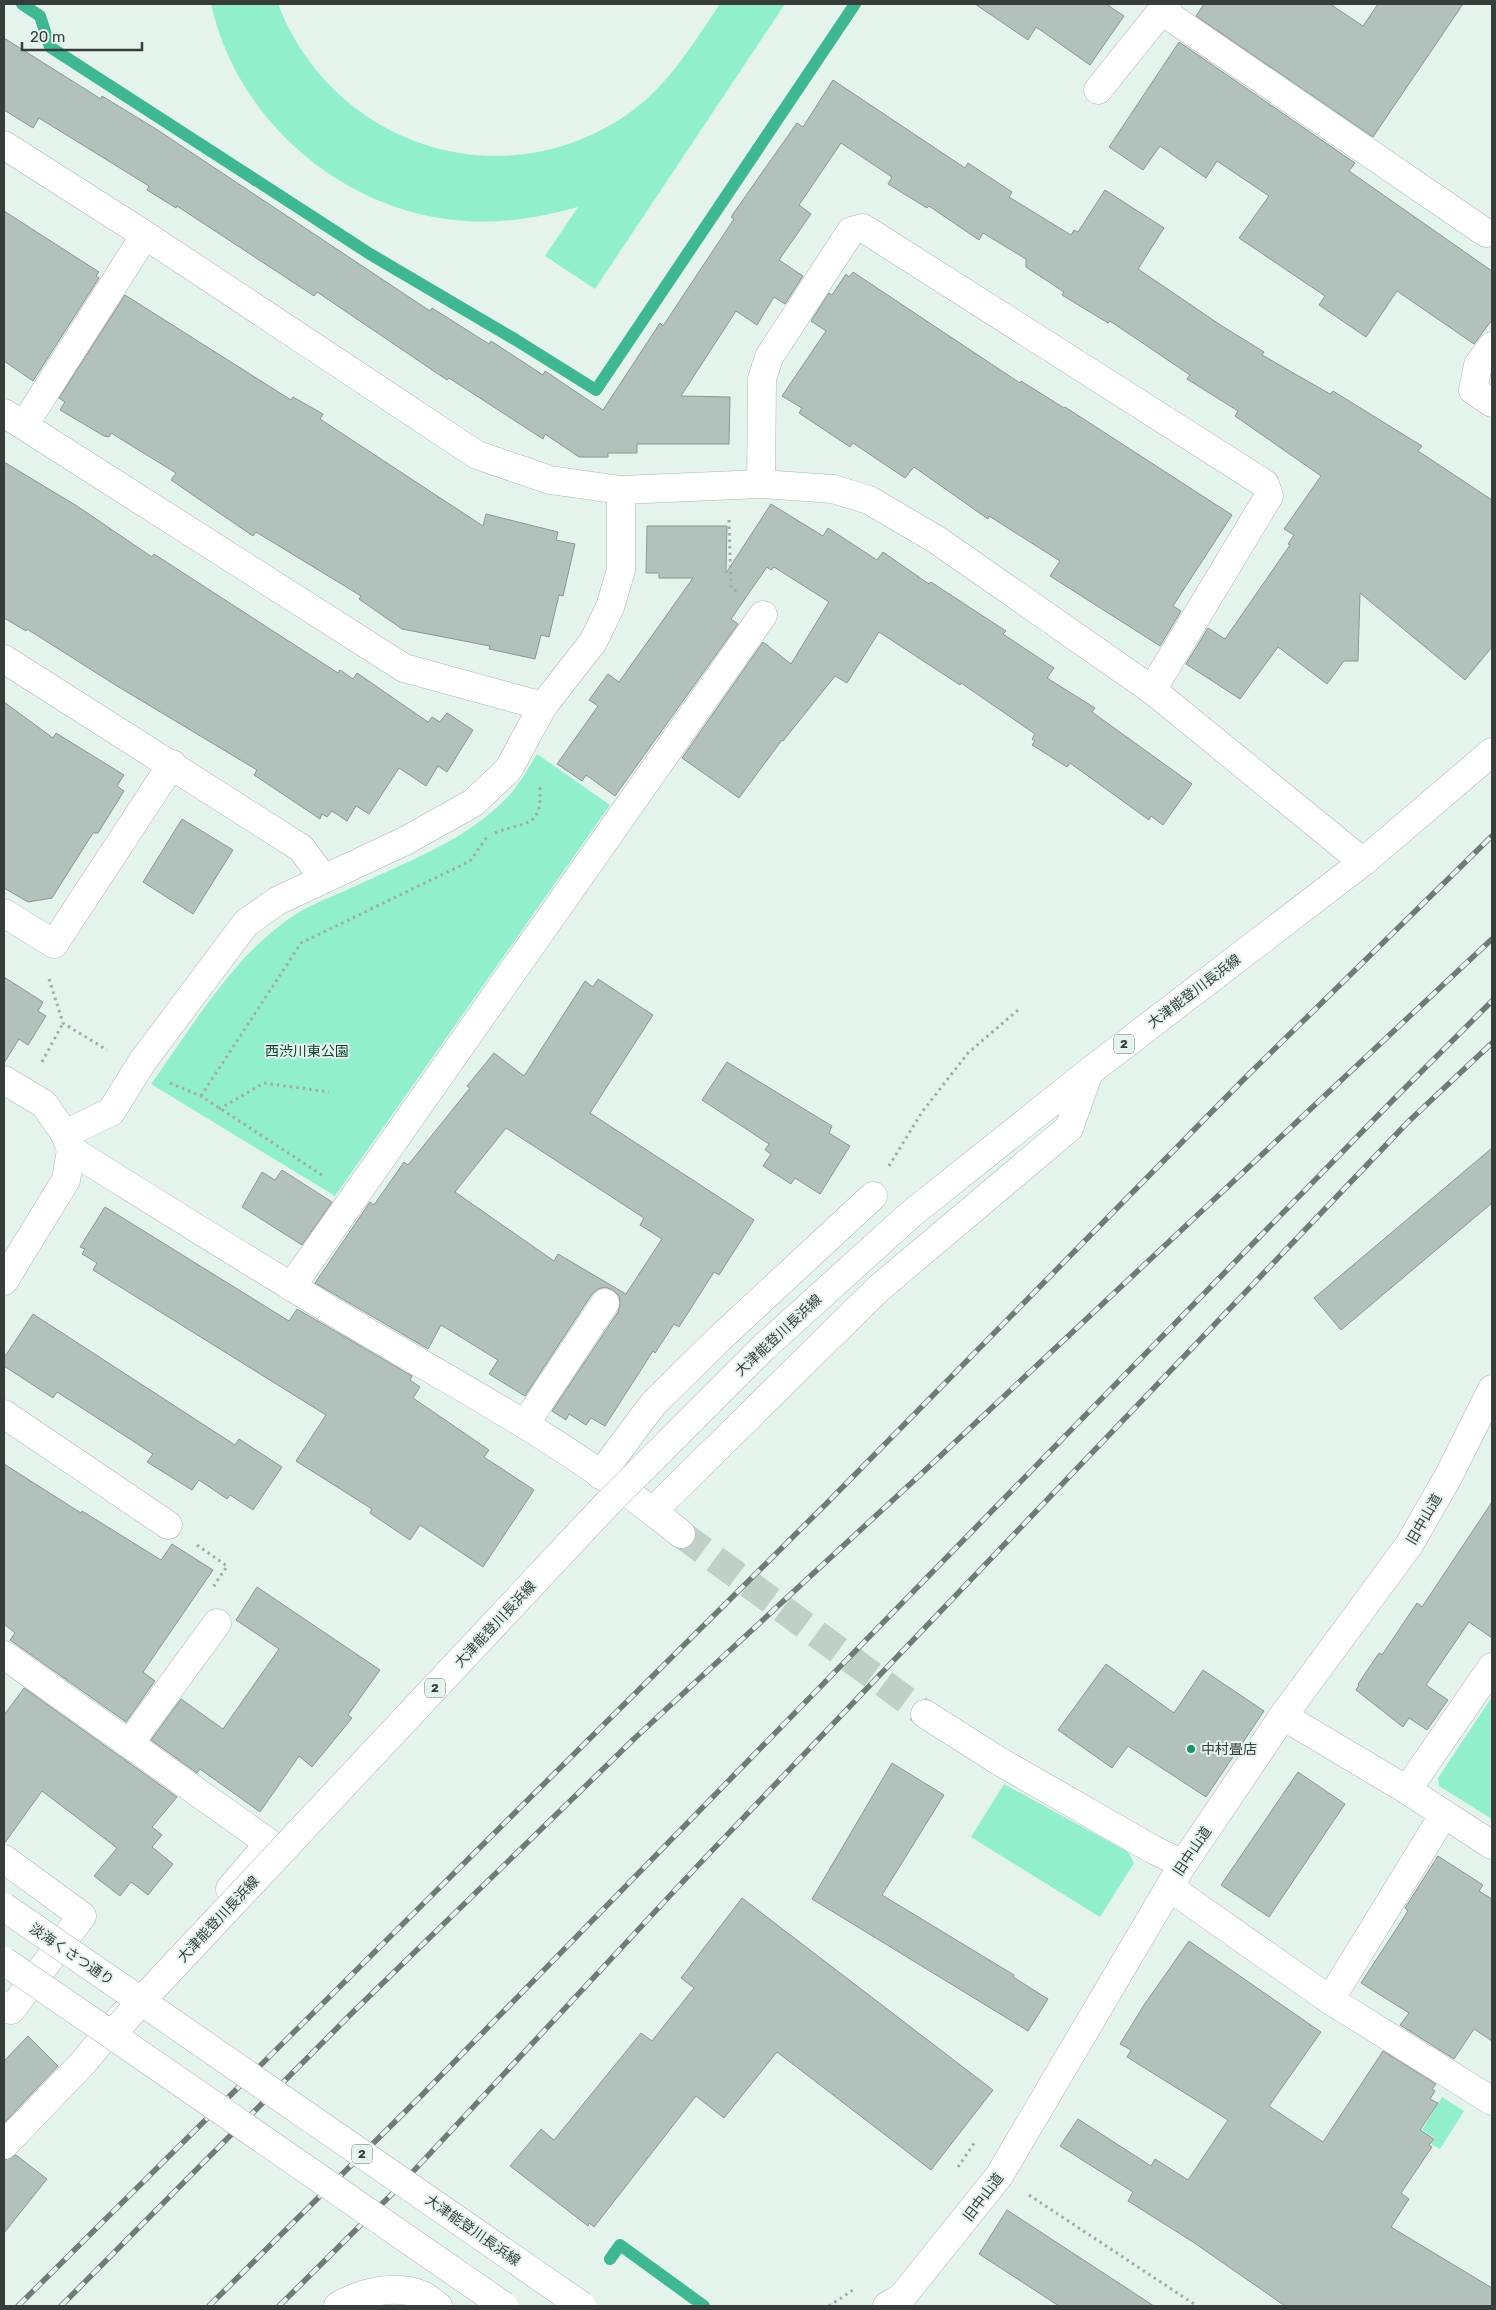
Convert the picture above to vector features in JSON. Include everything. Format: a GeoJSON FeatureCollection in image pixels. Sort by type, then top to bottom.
{"type":"FeatureCollection","features":[{"type":"Feature","properties":{"kind":"street"},"geometry":{"type":"LineString","coordinates":[[1098,90],[1164,7],[1486,233]]}},
{"type":"Feature","properties":{"kind":"street"},"geometry":{"type":"LineString","coordinates":[[4,145],[145,235],[477,455],[550,480],[621,490],[761,484],[833,489],[869,500],[937,540],[1152,690],[1363,862]]}},
{"type":"Feature","properties":{"kind":"street"},"geometry":{"type":"LineString","coordinates":[[761,484],[762,379],[769,357],[851,231],[863,228],[1266,484],[1269,496],[1152,690]]}},
{"type":"Feature","properties":{"kind":"street"},"geometry":{"type":"LineString","coordinates":[[145,235],[14,419],[404,668],[543,706]]}},
{"type":"Feature","properties":{"kind":"street"},"geometry":{"type":"LineString","coordinates":[[1492,346],[1478,365],[1473,390],[1492,403]]}},
{"type":"Feature","properties":{"kind":"street"},"geometry":{"type":"LineString","coordinates":[[68,1142],[111,1112],[142,1062],[246,923],[277,901],[405,841],[473,803],[508,770],[543,706],[593,642],[610,607],[621,570],[621,490]]}},
{"type":"Feature","properties":{"kind":"street"},"geometry":{"type":"LineString","coordinates":[[291,1287],[763,614]]}},
{"type":"Feature","properties":{"kind":"street"},"geometry":{"type":"LineString","coordinates":[[4,659],[302,848],[324,879]]}},
{"type":"Feature","properties":{"kind":"street","name":"大津能登川長浜線"},"geometry":{"type":"LineString","coordinates":[[112,2035],[141,2001],[607,1504],[764,1347],[911,1214],[1088,1072],[1363,862],[1492,752]]}},
{"type":"Feature","properties":{"kind":"street"},"geometry":{"type":"LineString","coordinates":[[4,913],[54,944],[172,764]]}},
{"type":"Feature","properties":{"kind":"street"},"geometry":{"type":"LineString","coordinates":[[653,1510],[878,1289],[1069,1128],[1088,1072]]}},
{"type":"Feature","properties":{"kind":"street"},"geometry":{"type":"LineString","coordinates":[[4,1080],[44,1104],[68,1142],[291,1287],[525,1424],[653,1510],[681,1534]]}},
{"type":"Feature","properties":{"kind":"street"},"geometry":{"type":"LineString","coordinates":[[4,1281],[66,1180],[68,1142]]}},
{"type":"Feature","properties":{"kind":"street"},"geometry":{"type":"LineString","coordinates":[[600,1475],[653,1404],[720,1338],[872,1196]]}},
{"type":"Feature","properties":{"kind":"street"},"geometry":{"type":"LineString","coordinates":[[525,1424],[605,1303]]}},
{"type":"Feature","properties":{"kind":"street","name":"旧中山道"},"geometry":{"type":"LineString","coordinates":[[897,2303],[1000,2176],[1183,1864],[1283,1716],[1410,1545],[1448,1477],[1492,1389]]}},
{"type":"Feature","properties":{"kind":"street"},"geometry":{"type":"LineString","coordinates":[[4,1414],[168,1524]]}},
{"type":"Feature","properties":{"kind":"street"},"geometry":{"type":"LineString","coordinates":[[129,1744],[217,1623]]}},
{"type":"Feature","properties":{"kind":"street"},"geometry":{"type":"LineString","coordinates":[[4,1656],[269,1843],[82,2064],[4,2145]]}},
{"type":"Feature","properties":{"kind":"street"},"geometry":{"type":"LineString","coordinates":[[1407,1790],[1492,1667]]}},
{"type":"Feature","properties":{"kind":"street"},"geometry":{"type":"LineString","coordinates":[[925,1714],[999,1761],[1152,1849],[1183,1864]]}},
{"type":"Feature","properties":{"kind":"street"},"geometry":{"type":"LineString","coordinates":[[1283,1716],[1407,1790],[1492,1845]]}},
{"type":"Feature","properties":{"kind":"street"},"geometry":{"type":"LineString","coordinates":[[1330,2000],[1444,1814]]}},
{"type":"Feature","properties":{"kind":"street"},"geometry":{"type":"LineString","coordinates":[[4,1858],[82,1916],[11,2010],[4,2005]]}},
{"type":"Feature","properties":{"kind":"street"},"geometry":{"type":"LineString","coordinates":[[1169,1887],[1330,2000],[1492,2101]]}},
{"type":"Feature","properties":{"kind":"street","name":"淡海くさつ通り"},"geometry":{"type":"LineString","coordinates":[[4,1907],[141,2001]]}},
{"type":"Feature","properties":{"kind":"street"},"geometry":{"type":"LineString","coordinates":[[4,1961],[504,2306]]}},
{"type":"Feature","properties":{"kind":"street","name":"大津能登川長浜線"},"geometry":{"type":"LineString","coordinates":[[141,2001],[582,2306]]}},
{"type":"Feature","properties":{"kind":"street"},"geometry":{"type":"LineString","coordinates":[[338,2306],[364,2294],[393,2290],[422,2295],[438,2306]]}},
{"type":"Feature","properties":{"kind":"path"},"geometry":{"type":"LineString","coordinates":[[727,484],[731,587],[763,614]]}},
{"type":"Feature","properties":{"kind":"path"},"geometry":{"type":"LineString","coordinates":[[201,1096],[301,943],[470,861],[487,836],[512,826],[529,823],[538,816],[540,802],[539,781],[536,774],[516,755]]}},
{"type":"Feature","properties":{"kind":"path"},"geometry":{"type":"LineString","coordinates":[[339,917],[342,922]]}},
{"type":"Feature","properties":{"kind":"path"},"geometry":{"type":"LineString","coordinates":[[54,944],[44,963],[63,1023],[110,1052]]}},
{"type":"Feature","properties":{"kind":"path"},"geometry":{"type":"LineString","coordinates":[[872,1196],[906,1135],[956,1068],[968,1054],[1018,1010]]}},
{"type":"Feature","properties":{"kind":"path"},"geometry":{"type":"LineString","coordinates":[[41,1064],[63,1023]]}},
{"type":"Feature","properties":{"kind":"path"},"geometry":{"type":"LineString","coordinates":[[142,1062],[172,1084],[201,1096],[327,1178]]}},
{"type":"Feature","properties":{"kind":"path"},"geometry":{"type":"LineString","coordinates":[[219,1109],[264,1083],[329,1092]]}},
{"type":"Feature","properties":{"kind":"path"},"geometry":{"type":"LineString","coordinates":[[168,1524],[227,1566],[200,1609],[217,1623]]}},
{"type":"Feature","properties":{"kind":"path"},"geometry":{"type":"LineString","coordinates":[[954,2172],[977,2140]]}},
{"type":"Feature","properties":{"kind":"path"},"geometry":{"type":"LineString","coordinates":[[1000,2176],[1197,2306]]}},
{"type":"Feature","properties":{"kind":"path"},"geometry":{"type":"LineString","coordinates":[[830,2306],[859,2286]]}},
{"type":"Feature","properties":{"kind":"green space"},"geometry":{"type":"Polygon","coordinates":[[[211,4],[278,4],[303,52],[337,93],[378,123],[424,144],[474,155],[525,154],[576,141],[625,116],[654,92],[678,65],[720,4],[785,4],[595,289],[545,256],[578,207],[536,217],[508,221],[465,221],[421,214],[378,200],[339,180],[303,154],[271,122],[245,87],[224,47],[211,4]]]}},
{"type":"Feature","properties":{"kind":"green space","name":"西渋川東公園"},"geometry":{"type":"Polygon","coordinates":[[[537,754],[610,805],[335,1196],[151,1084],[212,997],[266,937],[308,907],[412,860],[456,837],[476,824],[512,792],[537,754]]]}},
{"type":"Feature","properties":{"kind":"green space"},"geometry":{"type":"Polygon","coordinates":[[[1492,1697],[1492,1819],[1439,1786],[1438,1778],[1492,1697]]]}},
{"type":"Feature","properties":{"kind":"green space"},"geometry":{"type":"Polygon","coordinates":[[[1004,1784],[1128,1852],[1134,1863],[1100,1917],[971,1837],[1004,1784]]]}},
{"type":"Feature","properties":{"kind":"green space"},"geometry":{"type":"Polygon","coordinates":[[[1442,2097],[1464,2111],[1440,2149],[1431,2144],[1435,2138],[1422,2130],[1442,2097]]]}},
{"type":"Feature","properties":{"kind":"building"},"geometry":{"type":"Polygon","coordinates":[[[975,4],[1106,4],[1124,16],[1090,65],[1036,27],[1028,40],[975,4]]]}},
{"type":"Feature","properties":{"kind":"building"},"geometry":{"type":"Polygon","coordinates":[[[1204,4],[1330,4],[1363,26],[1378,4],[1463,4],[1373,137],[1196,16],[1204,4]]]}},
{"type":"Feature","properties":{"kind":"building"},"geometry":{"type":"Polygon","coordinates":[[[4,38],[101,99],[102,96],[156,129],[430,311],[432,308],[489,344],[491,341],[543,375],[545,371],[603,410],[660,323],[663,326],[734,219],[731,217],[797,123],[803,127],[833,80],[965,168],[968,163],[1012,192],[1009,197],[1071,235],[1074,230],[1078,232],[1105,190],[1164,228],[1138,269],[1264,352],[1262,355],[1330,394],[1333,391],[1422,446],[1418,451],[1492,500],[1492,647],[1465,680],[1360,593],[1358,661],[1344,661],[1327,684],[1278,647],[1240,699],[1186,664],[1208,628],[1225,639],[1290,545],[1288,544],[1294,535],[1284,529],[1321,476],[1235,416],[1238,411],[1187,379],[1190,375],[1110,321],[1108,323],[1062,295],[1064,292],[1026,267],[1026,259],[983,233],[979,240],[929,206],[927,208],[888,184],[892,177],[841,143],[799,205],[811,214],[779,260],[803,276],[785,304],[774,297],[757,325],[736,311],[681,396],[730,397],[729,444],[637,444],[637,453],[608,453],[608,457],[579,457],[545,434],[543,439],[449,378],[447,380],[317,292],[314,296],[177,206],[176,208],[147,190],[149,186],[39,118],[33,128],[4,110],[4,38]]]}},
{"type":"Feature","properties":{"kind":"building"},"geometry":{"type":"Polygon","coordinates":[[[1179,42],[1355,163],[1349,171],[1492,271],[1492,320],[1474,344],[1397,291],[1366,337],[1319,305],[1325,296],[1239,238],[1269,196],[1217,161],[1206,178],[1160,146],[1143,170],[1109,147],[1179,42]]]}},
{"type":"Feature","properties":{"kind":"building"},"geometry":{"type":"Polygon","coordinates":[[[4,211],[99,272],[96,276],[99,278],[33,381],[4,361],[4,211]]]}},
{"type":"Feature","properties":{"kind":"building"},"geometry":{"type":"Polygon","coordinates":[[[853,272],[1020,383],[1021,381],[1065,407],[1232,515],[1173,606],[1181,611],[1160,646],[1050,576],[1060,561],[989,516],[988,519],[914,467],[905,478],[853,443],[850,447],[799,413],[802,408],[782,396],[826,331],[811,321],[829,293],[832,295],[846,274],[849,277],[853,272]]]}},
{"type":"Feature","properties":{"kind":"building"},"geometry":{"type":"Polygon","coordinates":[[[125,295],[291,400],[293,397],[323,414],[320,419],[483,526],[486,514],[558,532],[556,540],[575,544],[563,596],[559,595],[549,637],[541,635],[535,659],[489,649],[490,646],[402,629],[359,599],[361,596],[256,532],[253,536],[171,480],[176,473],[111,433],[109,437],[104,436],[60,410],[65,402],[59,398],[125,295]]]}},
{"type":"Feature","properties":{"kind":"building"},"geometry":{"type":"Polygon","coordinates":[[[4,462],[77,506],[152,557],[154,554],[338,673],[340,670],[353,679],[357,673],[428,722],[432,717],[440,722],[447,713],[473,730],[447,772],[438,766],[426,786],[399,768],[369,814],[356,806],[347,821],[332,811],[327,817],[322,814],[320,819],[254,775],[257,770],[117,686],[27,629],[26,631],[4,618],[4,462]]]}},
{"type":"Feature","properties":{"kind":"building"},"geometry":{"type":"Polygon","coordinates":[[[771,504],[823,536],[828,528],[877,560],[883,552],[929,584],[931,582],[1006,631],[1003,634],[1054,668],[1047,678],[1095,708],[1092,712],[1192,784],[1163,825],[1151,816],[1149,820],[1070,763],[1067,767],[1032,745],[1035,741],[1032,739],[1035,734],[961,683],[960,685],[879,632],[847,683],[835,676],[782,740],[739,798],[682,758],[763,642],[791,664],[829,602],[774,567],[771,570],[767,567],[731,619],[738,624],[615,796],[586,775],[582,781],[557,764],[598,706],[589,700],[608,674],[619,682],[693,578],[659,578],[659,573],[646,573],[647,526],[727,526],[726,573],[771,504]]]}},
{"type":"Feature","properties":{"kind":"building"},"geometry":{"type":"Polygon","coordinates":[[[4,702],[53,738],[56,733],[124,775],[117,786],[124,791],[98,833],[93,833],[52,898],[28,902],[4,888],[4,702]]]}},
{"type":"Feature","properties":{"kind":"building"},"geometry":{"type":"Polygon","coordinates":[[[182,819],[233,850],[193,914],[143,882],[182,819]]]}},
{"type":"Feature","properties":{"kind":"building"},"geometry":{"type":"Polygon","coordinates":[[[4,977],[43,1002],[38,1011],[46,1016],[28,1045],[19,1039],[4,1063],[4,977]]]}},
{"type":"Feature","properties":{"kind":"building"},"geometry":{"type":"Polygon","coordinates":[[[598,979],[653,1015],[590,1113],[754,1220],[719,1275],[714,1272],[679,1327],[674,1324],[655,1353],[653,1351],[605,1426],[591,1418],[586,1425],[569,1414],[566,1420],[552,1411],[618,1312],[619,1296],[613,1290],[605,1287],[598,1289],[592,1294],[525,1396],[489,1374],[498,1360],[441,1325],[428,1349],[315,1283],[370,1202],[374,1205],[404,1162],[408,1165],[470,1088],[467,1086],[494,1053],[524,1076],[585,981],[593,987],[598,979]],[[506,1128],[455,1192],[554,1261],[558,1254],[626,1294],[662,1239],[640,1225],[644,1218],[506,1128]]]}},
{"type":"Feature","properties":{"kind":"building"},"geometry":{"type":"Polygon","coordinates":[[[727,1062],[832,1126],[829,1133],[850,1146],[820,1194],[795,1178],[791,1184],[763,1166],[771,1154],[765,1150],[769,1144],[702,1100],[727,1062]]]}},
{"type":"Feature","properties":{"kind":"building"},"geometry":{"type":"Polygon","coordinates":[[[1492,1148],[1492,1203],[1341,1330],[1314,1298],[1492,1148]]]}},
{"type":"Feature","properties":{"kind":"building"},"geometry":{"type":"Polygon","coordinates":[[[282,1170],[332,1202],[302,1245],[242,1207],[262,1172],[275,1180],[282,1170]]]}},
{"type":"Feature","properties":{"kind":"building"},"geometry":{"type":"Polygon","coordinates":[[[105,1207],[289,1321],[297,1309],[412,1376],[410,1380],[420,1387],[413,1398],[489,1450],[484,1457],[534,1490],[483,1567],[420,1525],[410,1540],[370,1513],[372,1509],[296,1461],[326,1415],[93,1270],[97,1263],[82,1254],[85,1249],[80,1247],[105,1207]]]}},
{"type":"Feature","properties":{"kind":"building"},"geometry":{"type":"Polygon","coordinates":[[[33,1314],[235,1445],[239,1439],[282,1467],[253,1510],[230,1495],[227,1499],[199,1480],[192,1490],[147,1462],[153,1454],[57,1392],[53,1398],[4,1366],[4,1358],[33,1314]]]}},
{"type":"Feature","properties":{"kind":"building"},"geometry":{"type":"Polygon","coordinates":[[[4,1464],[81,1513],[82,1511],[161,1560],[172,1544],[213,1570],[143,1672],[155,1681],[126,1722],[10,1640],[15,1633],[4,1624],[4,1464]]]}},
{"type":"Feature","properties":{"kind":"building"},"geometry":{"type":"Polygon","coordinates":[[[1492,1502],[1492,1638],[1469,1622],[1426,1685],[1448,1700],[1427,1730],[1409,1718],[1403,1727],[1356,1690],[1358,1684],[1379,1653],[1382,1655],[1417,1603],[1422,1607],[1492,1502]]]}},
{"type":"Feature","properties":{"kind":"building"},"geometry":{"type":"Polygon","coordinates":[[[257,1587],[380,1670],[348,1715],[352,1718],[312,1767],[299,1756],[260,1812],[200,1769],[197,1773],[151,1740],[181,1699],[223,1729],[279,1649],[236,1620],[257,1587]]]}},
{"type":"Feature","properties":{"kind":"building"},"geometry":{"type":"Polygon","coordinates":[[[1106,1664],[1174,1713],[1203,1670],[1264,1711],[1206,1797],[1128,1746],[1112,1768],[1058,1730],[1106,1664]]]}},
{"type":"Feature","properties":{"kind":"building"},"geometry":{"type":"Polygon","coordinates":[[[24,1688],[177,1797],[152,1827],[162,1835],[152,1847],[173,1864],[148,1895],[131,1882],[120,1896],[94,1876],[117,1848],[42,1791],[4,1844],[4,1715],[24,1688]]]}},
{"type":"Feature","properties":{"kind":"building"},"geometry":{"type":"Polygon","coordinates":[[[892,1763],[944,1795],[882,1895],[1014,1975],[1013,1977],[1048,1999],[1028,2031],[812,1899],[892,1763]]]}},
{"type":"Feature","properties":{"kind":"building"},"geometry":{"type":"Polygon","coordinates":[[[1298,1772],[1345,1804],[1269,1917],[1221,1885],[1298,1772]]]}},
{"type":"Feature","properties":{"kind":"building"},"geometry":{"type":"Polygon","coordinates":[[[1438,1856],[1483,1885],[1479,1891],[1492,1899],[1492,2041],[1474,2029],[1454,2059],[1400,2025],[1409,2013],[1361,1983],[1408,1911],[1405,1908],[1438,1856]]]}},
{"type":"Feature","properties":{"kind":"building"},"geometry":{"type":"Polygon","coordinates":[[[742,1898],[993,2090],[931,2170],[777,2052],[724,2118],[696,2096],[594,2227],[589,2223],[588,2226],[510,2166],[541,2129],[554,2140],[641,2033],[652,2041],[694,1988],[681,1978],[742,1898]]]}},
{"type":"Feature","properties":{"kind":"building"},"geometry":{"type":"Polygon","coordinates":[[[1189,1941],[1321,2032],[1269,2106],[1323,2142],[1383,2051],[1436,2084],[1432,2089],[1435,2091],[1430,2099],[1438,2103],[1420,2130],[1434,2139],[1429,2145],[1432,2147],[1401,2193],[1409,2199],[1391,2227],[1492,2288],[1492,2306],[1285,2306],[1193,2242],[1128,2201],[1133,2192],[1060,2146],[1078,2119],[1151,2166],[1155,2159],[1188,2180],[1228,2120],[1127,2057],[1131,2050],[1120,2044],[1144,2005],[1189,1941]]]}},
{"type":"Feature","properties":{"kind":"building"},"geometry":{"type":"Polygon","coordinates":[[[28,2036],[58,2066],[4,2123],[4,2061],[28,2036]]]}},
{"type":"Feature","properties":{"kind":"building"},"geometry":{"type":"Polygon","coordinates":[[[16,2155],[47,2179],[4,2233],[4,2160],[16,2155]]]}},
{"type":"Feature","properties":{"kind":"building"},"geometry":{"type":"Polygon","coordinates":[[[1007,2210],[1154,2306],[1059,2306],[979,2254],[1007,2210]]]}},
{"type":"Feature","properties":{"kind":"waterway"},"geometry":{"type":"LineString","coordinates":[[22,4],[40,16],[50,47],[370,254],[516,340],[596,390],[855,4]]}},
{"type":"Feature","properties":{"kind":"waterway"},"geometry":{"type":"LineString","coordinates":[[610,2259],[620,2245],[704,2306]]}},
{"type":"Feature","properties":{"kind":"tunnel"},"geometry":{"type":"LineString","coordinates":[[681,1534],[925,1714]]}},
{"type":"Feature","properties":{"kind":"railway"},"geometry":{"type":"LineString","coordinates":[[18,2306],[827,1503],[1248,1075],[1492,836]]}},
{"type":"Feature","properties":{"kind":"railway"},"geometry":{"type":"LineString","coordinates":[[61,2306],[351,2014],[636,1737],[920,1475],[1492,939]]}},
{"type":"Feature","properties":{"kind":"railway"},"geometry":{"type":"LineString","coordinates":[[209,2306],[420,2097],[1395,1098],[1492,1001]]}},
{"type":"Feature","properties":{"kind":"railway"},"geometry":{"type":"LineString","coordinates":[[279,2306],[395,2191],[704,1859],[1408,1122],[1492,1043]]}},
{"type":"Feature","properties":{"kind":"place","name":"中村畳店"},"geometry":{"type":"Point","coordinates":[1191,1749]}}]}
